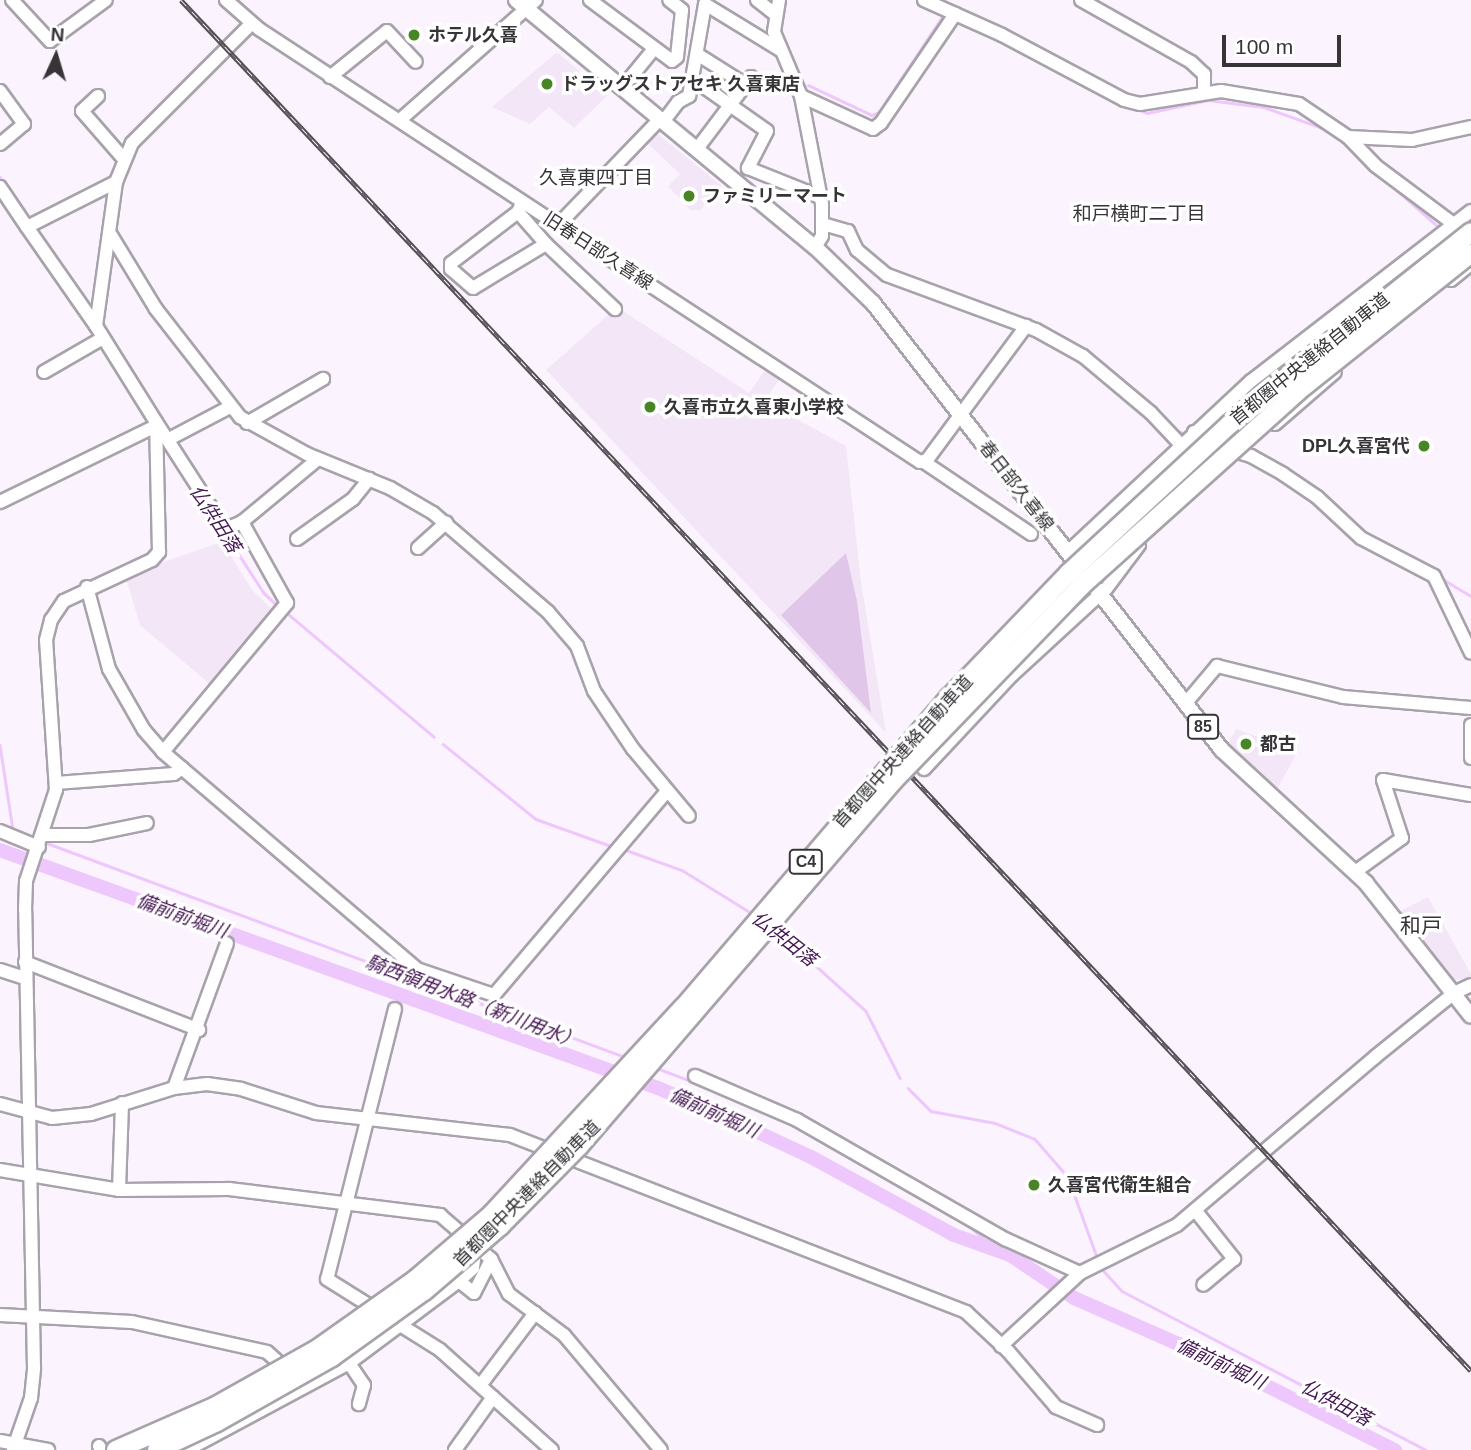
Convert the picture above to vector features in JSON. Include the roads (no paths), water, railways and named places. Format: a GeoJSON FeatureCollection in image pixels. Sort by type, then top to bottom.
{"type":"FeatureCollection","features":[{"type":"Feature","properties":{"kind":"highway","name":"首都圏中央連絡自動車道"},"geometry":{"type":"LineString","coordinates":[[105,1449],[214,1407],[319,1348],[415,1280],[491,1215],[565,1141],[683,1008],[950,696],[1061,581],[1230,424],[1471,235]]}},
{"type":"Feature","properties":{"kind":"highway","name":"首都圏中央連絡自動車道"},"geometry":{"type":"LineString","coordinates":[[157,1450],[229,1416],[332,1357],[424,1291],[491,1234],[579,1146],[893,781],[1072,595],[1226,452],[1471,253]]}},
{"type":"Feature","properties":{"kind":"main road","name":"春日部久喜線"},"geometry":{"type":"LineString","coordinates":[[527,3],[622,88],[816,247],[873,303],[1235,766],[1355,872],[1471,1016]]}},
{"type":"Feature","properties":{"kind":"street"},"geometry":{"type":"LineString","coordinates":[[0,4],[5,0]]}},
{"type":"Feature","properties":{"kind":"street"},"geometry":{"type":"LineString","coordinates":[[12,0],[50,40],[106,0]]}},
{"type":"Feature","properties":{"kind":"street","name":"旧春日部久喜線"},"geometry":{"type":"LineString","coordinates":[[226,0],[251,24],[400,120],[520,207],[558,225],[1031,534]]}},
{"type":"Feature","properties":{"kind":"street"},"geometry":{"type":"LineString","coordinates":[[590,0],[667,60],[677,57],[682,10],[669,0]]}},
{"type":"Feature","properties":{"kind":"street"},"geometry":{"type":"LineString","coordinates":[[757,0],[775,14]]}},
{"type":"Feature","properties":{"kind":"street"},"geometry":{"type":"LineString","coordinates":[[779,0],[775,14],[780,50],[801,96],[820,197],[823,224],[816,247]]}},
{"type":"Feature","properties":{"kind":"street"},"geometry":{"type":"LineString","coordinates":[[923,0],[1124,100],[1160,102],[1204,91],[1298,104],[1348,137],[1451,226],[1471,235]]}},
{"type":"Feature","properties":{"kind":"street"},"geometry":{"type":"LineString","coordinates":[[1081,0],[1191,62],[1204,75],[1204,91]]}},
{"type":"Feature","properties":{"kind":"street"},"geometry":{"type":"LineString","coordinates":[[400,120],[527,3]]}},
{"type":"Feature","properties":{"kind":"street"},"geometry":{"type":"LineString","coordinates":[[558,225],[678,102],[689,96],[705,4],[780,50]]}},
{"type":"Feature","properties":{"kind":"street"},"geometry":{"type":"LineString","coordinates":[[801,96],[873,129],[881,123],[955,14]]}},
{"type":"Feature","properties":{"kind":"street"},"geometry":{"type":"LineString","coordinates":[[96,326],[111,236],[116,182],[123,158],[137,138],[251,24]]}},
{"type":"Feature","properties":{"kind":"street"},"geometry":{"type":"LineString","coordinates":[[330,77],[387,30],[416,62]]}},
{"type":"Feature","properties":{"kind":"street"},"geometry":{"type":"LineString","coordinates":[[622,88],[653,50]]}},
{"type":"Feature","properties":{"kind":"street"},"geometry":{"type":"LineString","coordinates":[[697,149],[748,81],[698,54]]}},
{"type":"Feature","properties":{"kind":"street"},"geometry":{"type":"LineString","coordinates":[[693,79],[767,131],[748,165],[755,171],[820,197]]}},
{"type":"Feature","properties":{"kind":"street"},"geometry":{"type":"LineString","coordinates":[[0,91],[24,124],[0,144]]}},
{"type":"Feature","properties":{"kind":"street"},"geometry":{"type":"LineString","coordinates":[[98,96],[82,111],[123,158]]}},
{"type":"Feature","properties":{"kind":"street"},"geometry":{"type":"LineString","coordinates":[[1348,137],[1412,140],[1471,127]]}},
{"type":"Feature","properties":{"kind":"street"},"geometry":{"type":"LineString","coordinates":[[743,187],[755,171]]}},
{"type":"Feature","properties":{"kind":"street"},"geometry":{"type":"LineString","coordinates":[[27,227],[116,182]]}},
{"type":"Feature","properties":{"kind":"street"},"geometry":{"type":"LineString","coordinates":[[0,187],[96,326],[155,424],[169,439],[225,529],[243,522],[318,458]]}},
{"type":"Feature","properties":{"kind":"street"},"geometry":{"type":"LineString","coordinates":[[547,244],[473,288],[451,269],[451,262],[520,207],[547,244],[615,309]]}},
{"type":"Feature","properties":{"kind":"street"},"geometry":{"type":"LineString","coordinates":[[1067,552],[1194,432],[1327,320],[1471,211]]}},
{"type":"Feature","properties":{"kind":"street"},"geometry":{"type":"LineString","coordinates":[[823,224],[848,231],[863,257],[887,275],[1026,326],[1104,371],[1182,444],[1211,478]]}},
{"type":"Feature","properties":{"kind":"street"},"geometry":{"type":"LineString","coordinates":[[111,236],[156,309],[230,407],[247,423],[318,458],[369,479],[446,523],[548,612],[577,646],[594,691],[667,791],[689,816]]}},
{"type":"Feature","properties":{"kind":"street"},"geometry":{"type":"LineString","coordinates":[[924,769],[1012,675],[1100,594],[1129,555],[1211,478],[1471,264]]}},
{"type":"Feature","properties":{"kind":"street"},"geometry":{"type":"LineString","coordinates":[[924,462],[1026,326]]}},
{"type":"Feature","properties":{"kind":"street"},"geometry":{"type":"LineString","coordinates":[[44,372],[103,338]]}},
{"type":"Feature","properties":{"kind":"street"},"geometry":{"type":"LineString","coordinates":[[247,423],[323,379]]}},
{"type":"Feature","properties":{"kind":"street"},"geometry":{"type":"LineString","coordinates":[[169,439],[230,407]]}},
{"type":"Feature","properties":{"kind":"street"},"geometry":{"type":"LineString","coordinates":[[0,502],[155,424]]}},
{"type":"Feature","properties":{"kind":"street"},"geometry":{"type":"LineString","coordinates":[[15,1447],[31,1398],[33,1320],[25,978],[29,871],[41,841],[56,783],[46,640],[51,620],[64,601],[87,587],[157,557],[155,424]]}},
{"type":"Feature","properties":{"kind":"street"},"geometry":{"type":"LineString","coordinates":[[1194,432],[1205,442],[1240,453],[1301,485],[1361,538],[1434,576],[1471,653]]}},
{"type":"Feature","properties":{"kind":"street"},"geometry":{"type":"LineString","coordinates":[[297,540],[353,499],[369,479]]}},
{"type":"Feature","properties":{"kind":"street"},"geometry":{"type":"LineString","coordinates":[[163,752],[287,603],[243,522]]}},
{"type":"Feature","properties":{"kind":"street"},"geometry":{"type":"LineString","coordinates":[[418,548],[446,523]]}},
{"type":"Feature","properties":{"kind":"street"},"geometry":{"type":"LineString","coordinates":[[87,587],[109,669],[144,730],[163,752],[417,969],[494,995],[667,791]]}},
{"type":"Feature","properties":{"kind":"street"},"geometry":{"type":"LineString","coordinates":[[1185,704],[1217,666],[1343,698],[1471,708]]}},
{"type":"Feature","properties":{"kind":"street"},"geometry":{"type":"LineString","coordinates":[[1471,725],[1471,758]]}},
{"type":"Feature","properties":{"kind":"street"},"geometry":{"type":"LineString","coordinates":[[56,783],[174,774],[182,768]]}},
{"type":"Feature","properties":{"kind":"street"},"geometry":{"type":"LineString","coordinates":[[1355,872],[1402,838],[1383,780],[1471,795]]}},
{"type":"Feature","properties":{"kind":"street"},"geometry":{"type":"LineString","coordinates":[[0,831],[41,841],[89,835],[147,823]]}},
{"type":"Feature","properties":{"kind":"street"},"geometry":{"type":"LineString","coordinates":[[174,1088],[199,1030],[228,943]]}},
{"type":"Feature","properties":{"kind":"street"},"geometry":{"type":"LineString","coordinates":[[25,962],[199,1030]]}},
{"type":"Feature","properties":{"kind":"street"},"geometry":{"type":"LineString","coordinates":[[0,970],[25,978]]}},
{"type":"Feature","properties":{"kind":"street"},"geometry":{"type":"LineString","coordinates":[[1001,1346],[1048,1299],[1080,1273],[1155,1239],[1195,1210],[1454,993],[1471,985]]}},
{"type":"Feature","properties":{"kind":"street"},"geometry":{"type":"LineString","coordinates":[[395,1009],[327,1279],[400,1328],[440,1350],[482,1383],[493,1397],[552,1450]]}},
{"type":"Feature","properties":{"kind":"street"},"geometry":{"type":"LineString","coordinates":[[695,1076],[797,1120],[1005,1238],[1032,1248],[1080,1273]]}},
{"type":"Feature","properties":{"kind":"street"},"geometry":{"type":"LineString","coordinates":[[0,1104],[29,1115],[91,1114],[174,1088],[207,1084],[241,1089],[316,1113],[366,1121],[510,1135],[966,1312],[1056,1407],[1097,1425]]}},
{"type":"Feature","properties":{"kind":"street"},"geometry":{"type":"LineString","coordinates":[[119,1189],[122,1103]]}},
{"type":"Feature","properties":{"kind":"street"},"geometry":{"type":"LineString","coordinates":[[0,1170],[29,1177],[119,1189],[229,1189],[346,1200],[440,1215],[491,1259],[509,1294],[564,1335],[661,1450]]}},
{"type":"Feature","properties":{"kind":"street"},"geometry":{"type":"LineString","coordinates":[[1195,1210],[1234,1259],[1203,1284]]}},
{"type":"Feature","properties":{"kind":"street"},"geometry":{"type":"LineString","coordinates":[[187,1450],[346,1364],[400,1328],[473,1268],[476,1246]]}},
{"type":"Feature","properties":{"kind":"street"},"geometry":{"type":"LineString","coordinates":[[459,1282],[474,1293],[491,1259]]}},
{"type":"Feature","properties":{"kind":"street"},"geometry":{"type":"LineString","coordinates":[[482,1383],[535,1313]]}},
{"type":"Feature","properties":{"kind":"street"},"geometry":{"type":"LineString","coordinates":[[0,1315],[33,1320],[132,1322],[267,1352],[276,1360]]}},
{"type":"Feature","properties":{"kind":"street"},"geometry":{"type":"LineString","coordinates":[[295,1350],[299,1356],[328,1358],[346,1364],[364,1385],[359,1404]]}},
{"type":"Feature","properties":{"kind":"street"},"geometry":{"type":"LineString","coordinates":[[455,1450],[493,1397]]}},
{"type":"Feature","properties":{"kind":"street"},"geometry":{"type":"LineString","coordinates":[[0,1441],[15,1447],[48,1450]]}},
{"type":"Feature","properties":{"kind":"waterway"},"geometry":{"type":"LineString","coordinates":[[808,85],[872,115],[879,112],[944,14]]}},
{"type":"Feature","properties":{"kind":"waterway"},"geometry":{"type":"LineString","coordinates":[[1126,106],[1147,113],[1208,100],[1264,107],[1328,130]]}},
{"type":"Feature","properties":{"kind":"waterway","name":"仏供田落"},"geometry":{"type":"LineString","coordinates":[[0,177],[6,186]]}},
{"type":"Feature","properties":{"kind":"waterway"},"geometry":{"type":"LineString","coordinates":[[1383,178],[1441,229]]}},
{"type":"Feature","properties":{"kind":"waterway","name":"仏供田落"},"geometry":{"type":"LineString","coordinates":[[16,199],[29,219]]}},
{"type":"Feature","properties":{"kind":"waterway"},"geometry":{"type":"LineString","coordinates":[[1173,430],[1187,434]]}},
{"type":"Feature","properties":{"kind":"waterway","name":"仏供田落"},"geometry":{"type":"LineString","coordinates":[[225,533],[264,593],[277,605]]}},
{"type":"Feature","properties":{"kind":"waterway"},"geometry":{"type":"LineString","coordinates":[[1441,578],[1471,596]]}},
{"type":"Feature","properties":{"kind":"waterway","name":"仏供田落"},"geometry":{"type":"LineString","coordinates":[[287,613],[434,737]]}},
{"type":"Feature","properties":{"kind":"waterway","name":"仏供田落"},"geometry":{"type":"LineString","coordinates":[[443,744],[536,819],[611,846]]}},
{"type":"Feature","properties":{"kind":"waterway","name":"騎西領用水路（新川用水）"},"geometry":{"type":"LineString","coordinates":[[0,745],[13,830],[34,838]]}},
{"type":"Feature","properties":{"kind":"waterway","name":"騎西領用水路（新川用水）"},"geometry":{"type":"LineString","coordinates":[[44,842],[628,1058]]}},
{"type":"Feature","properties":{"kind":"waterway","name":"備前前堀川"},"geometry":{"type":"LineString","coordinates":[[0,850],[658,1088],[719,1114],[811,1157],[954,1235],[1010,1255],[1074,1298],[1219,1362],[1395,1450]]}},
{"type":"Feature","properties":{"kind":"waterway","name":"仏供田落"},"geometry":{"type":"LineString","coordinates":[[626,850],[682,870],[753,914]]}},
{"type":"Feature","properties":{"kind":"waterway","name":"仏供田落"},"geometry":{"type":"LineString","coordinates":[[776,930],[866,1011],[900,1078]]}},
{"type":"Feature","properties":{"kind":"waterway","name":"騎西領用水路（新川用水）"},"geometry":{"type":"LineString","coordinates":[[654,1067],[694,1082]]}},
{"type":"Feature","properties":{"kind":"waterway","name":"仏供田落"},"geometry":{"type":"LineString","coordinates":[[908,1088],[931,1111],[995,1123],[1035,1139],[1068,1177],[1098,1260]]}},
{"type":"Feature","properties":{"kind":"waterway","name":"騎西領用水路（新川用水）"},"geometry":{"type":"LineString","coordinates":[[969,1226],[992,1246]]}},
{"type":"Feature","properties":{"kind":"waterway","name":"仏供田落"},"geometry":{"type":"LineString","coordinates":[[1103,1270],[1122,1291],[1426,1450]]}},
{"type":"Feature","properties":{"kind":"railway"},"geometry":{"type":"LineString","coordinates":[[181,0],[1471,1371]]}},
{"type":"Feature","properties":{"kind":"place","name":"ホテル久喜"},"geometry":{"type":"Point","coordinates":[414,35]}},
{"type":"Feature","properties":{"kind":"place","name":"ドラッグストアセキ 久喜東店"},"geometry":{"type":"Point","coordinates":[547,84]}},
{"type":"Feature","properties":{"kind":"place","name":"ファミリーマート"},"geometry":{"type":"Point","coordinates":[689,196]}},
{"type":"Feature","properties":{"kind":"place","name":"久喜市立久喜東小学校"},"geometry":{"type":"Point","coordinates":[650,407]}},
{"type":"Feature","properties":{"kind":"place","name":"DPL久喜宮代"},"geometry":{"type":"Point","coordinates":[1424,446]}},
{"type":"Feature","properties":{"kind":"place","name":"都古"},"geometry":{"type":"Point","coordinates":[1246,744]}},
{"type":"Feature","properties":{"kind":"place","name":"久喜宮代衛生組合"},"geometry":{"type":"Point","coordinates":[1034,1185]}},
{"type":"Feature","properties":{"kind":"district","name":"久喜東四丁目"},"geometry":{"type":"Point","coordinates":[596,178]}},
{"type":"Feature","properties":{"kind":"district","name":"和戸横町二丁目"},"geometry":{"type":"Point","coordinates":[1139,214]}},
{"type":"Feature","properties":{"kind":"district","name":"和戸"},"geometry":{"type":"Point","coordinates":[1421,926]}}]}
